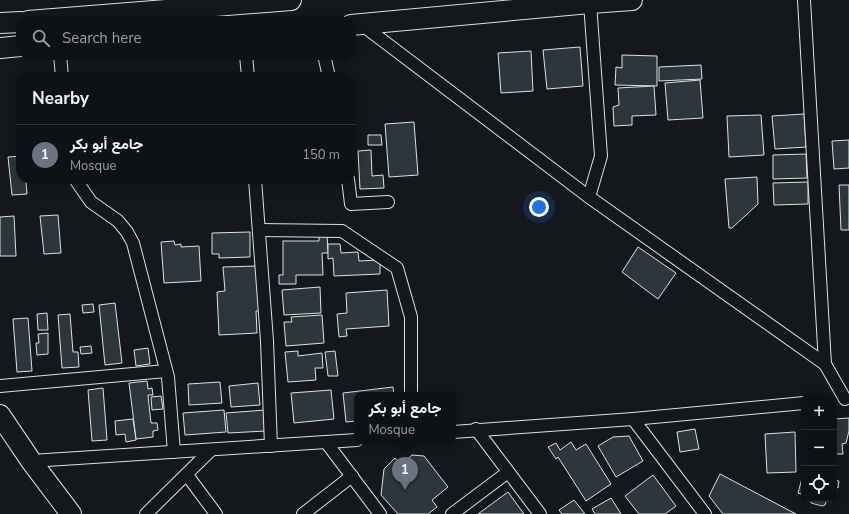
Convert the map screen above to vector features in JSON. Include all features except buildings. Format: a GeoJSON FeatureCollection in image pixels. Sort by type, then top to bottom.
{"type":"FeatureCollection","features":[{"type":"Feature","properties":{"kind":"main road"},"geometry":{"type":"LineString","coordinates":[[68,16],[156,5],[291,0]]}},
{"type":"Feature","properties":{"kind":"main road"},"geometry":{"type":"LineString","coordinates":[[356,25],[590,2],[632,0]]}},
{"type":"Feature","properties":{"kind":"main road"},"geometry":{"type":"LineString","coordinates":[[0,23],[16,22]]}},
{"type":"Feature","properties":{"kind":"main road"},"geometry":{"type":"LineString","coordinates":[[0,48],[16,46]]}},
{"type":"Feature","properties":{"kind":"main road"},"geometry":{"type":"LineString","coordinates":[[0,415],[31,461],[72,514]]}},
{"type":"Feature","properties":{"kind":"street"},"geometry":{"type":"LineString","coordinates":[[804,0],[825,364]]}},
{"type":"Feature","properties":{"kind":"street"},"geometry":{"type":"LineString","coordinates":[[590,2],[601,156],[590,197]]}},
{"type":"Feature","properties":{"kind":"street"},"geometry":{"type":"LineString","coordinates":[[356,25],[590,197],[825,364],[844,397]]}},
{"type":"Feature","properties":{"kind":"street"},"geometry":{"type":"LineString","coordinates":[[60,60],[62,72]]}},
{"type":"Feature","properties":{"kind":"street"},"geometry":{"type":"LineString","coordinates":[[246,60],[248,72]]}},
{"type":"Feature","properties":{"kind":"street"},"geometry":{"type":"LineString","coordinates":[[325,60],[328,72]]}},
{"type":"Feature","properties":{"kind":"street"},"geometry":{"type":"LineString","coordinates":[[78,184],[91,202],[118,222],[127,232],[133,243],[166,371],[174,452]]}},
{"type":"Feature","properties":{"kind":"street"},"geometry":{"type":"LineString","coordinates":[[255,184],[267,341],[271,446]]}},
{"type":"Feature","properties":{"kind":"street"},"geometry":{"type":"LineString","coordinates":[[349,184],[351,204],[388,202]]}},
{"type":"Feature","properties":{"kind":"street"},"geometry":{"type":"LineString","coordinates":[[259,230],[342,231],[397,268],[411,317],[411,392]]}},
{"type":"Feature","properties":{"kind":"street"},"geometry":{"type":"LineString","coordinates":[[0,386],[166,371]]}},
{"type":"Feature","properties":{"kind":"street"},"geometry":{"type":"LineString","coordinates":[[456,432],[633,419],[801,403]]}},
{"type":"Feature","properties":{"kind":"street"},"geometry":{"type":"LineString","coordinates":[[633,419],[706,514]]}},
{"type":"Feature","properties":{"kind":"street"},"geometry":{"type":"LineString","coordinates":[[476,430],[540,514]]}},
{"type":"Feature","properties":{"kind":"street"},"geometry":{"type":"LineString","coordinates":[[31,461],[354,440]]}},
{"type":"Feature","properties":{"kind":"street"},"geometry":{"type":"LineString","coordinates":[[326,442],[380,514]]}},
{"type":"Feature","properties":{"kind":"street"},"geometry":{"type":"LineString","coordinates":[[146,514],[211,450]]}},
{"type":"Feature","properties":{"kind":"street"},"geometry":{"type":"LineString","coordinates":[[452,514],[508,472]]}},
{"type":"Feature","properties":{"kind":"street"},"geometry":{"type":"LineString","coordinates":[[187,475],[216,514]]}},
{"type":"Feature","properties":{"kind":"street"},"geometry":{"type":"LineString","coordinates":[[303,514],[352,476]]}},
{"type":"Feature","properties":{"kind":"place","name":"جامع أبو بكر"},"geometry":{"type":"Point","coordinates":[405,490]}}]}
